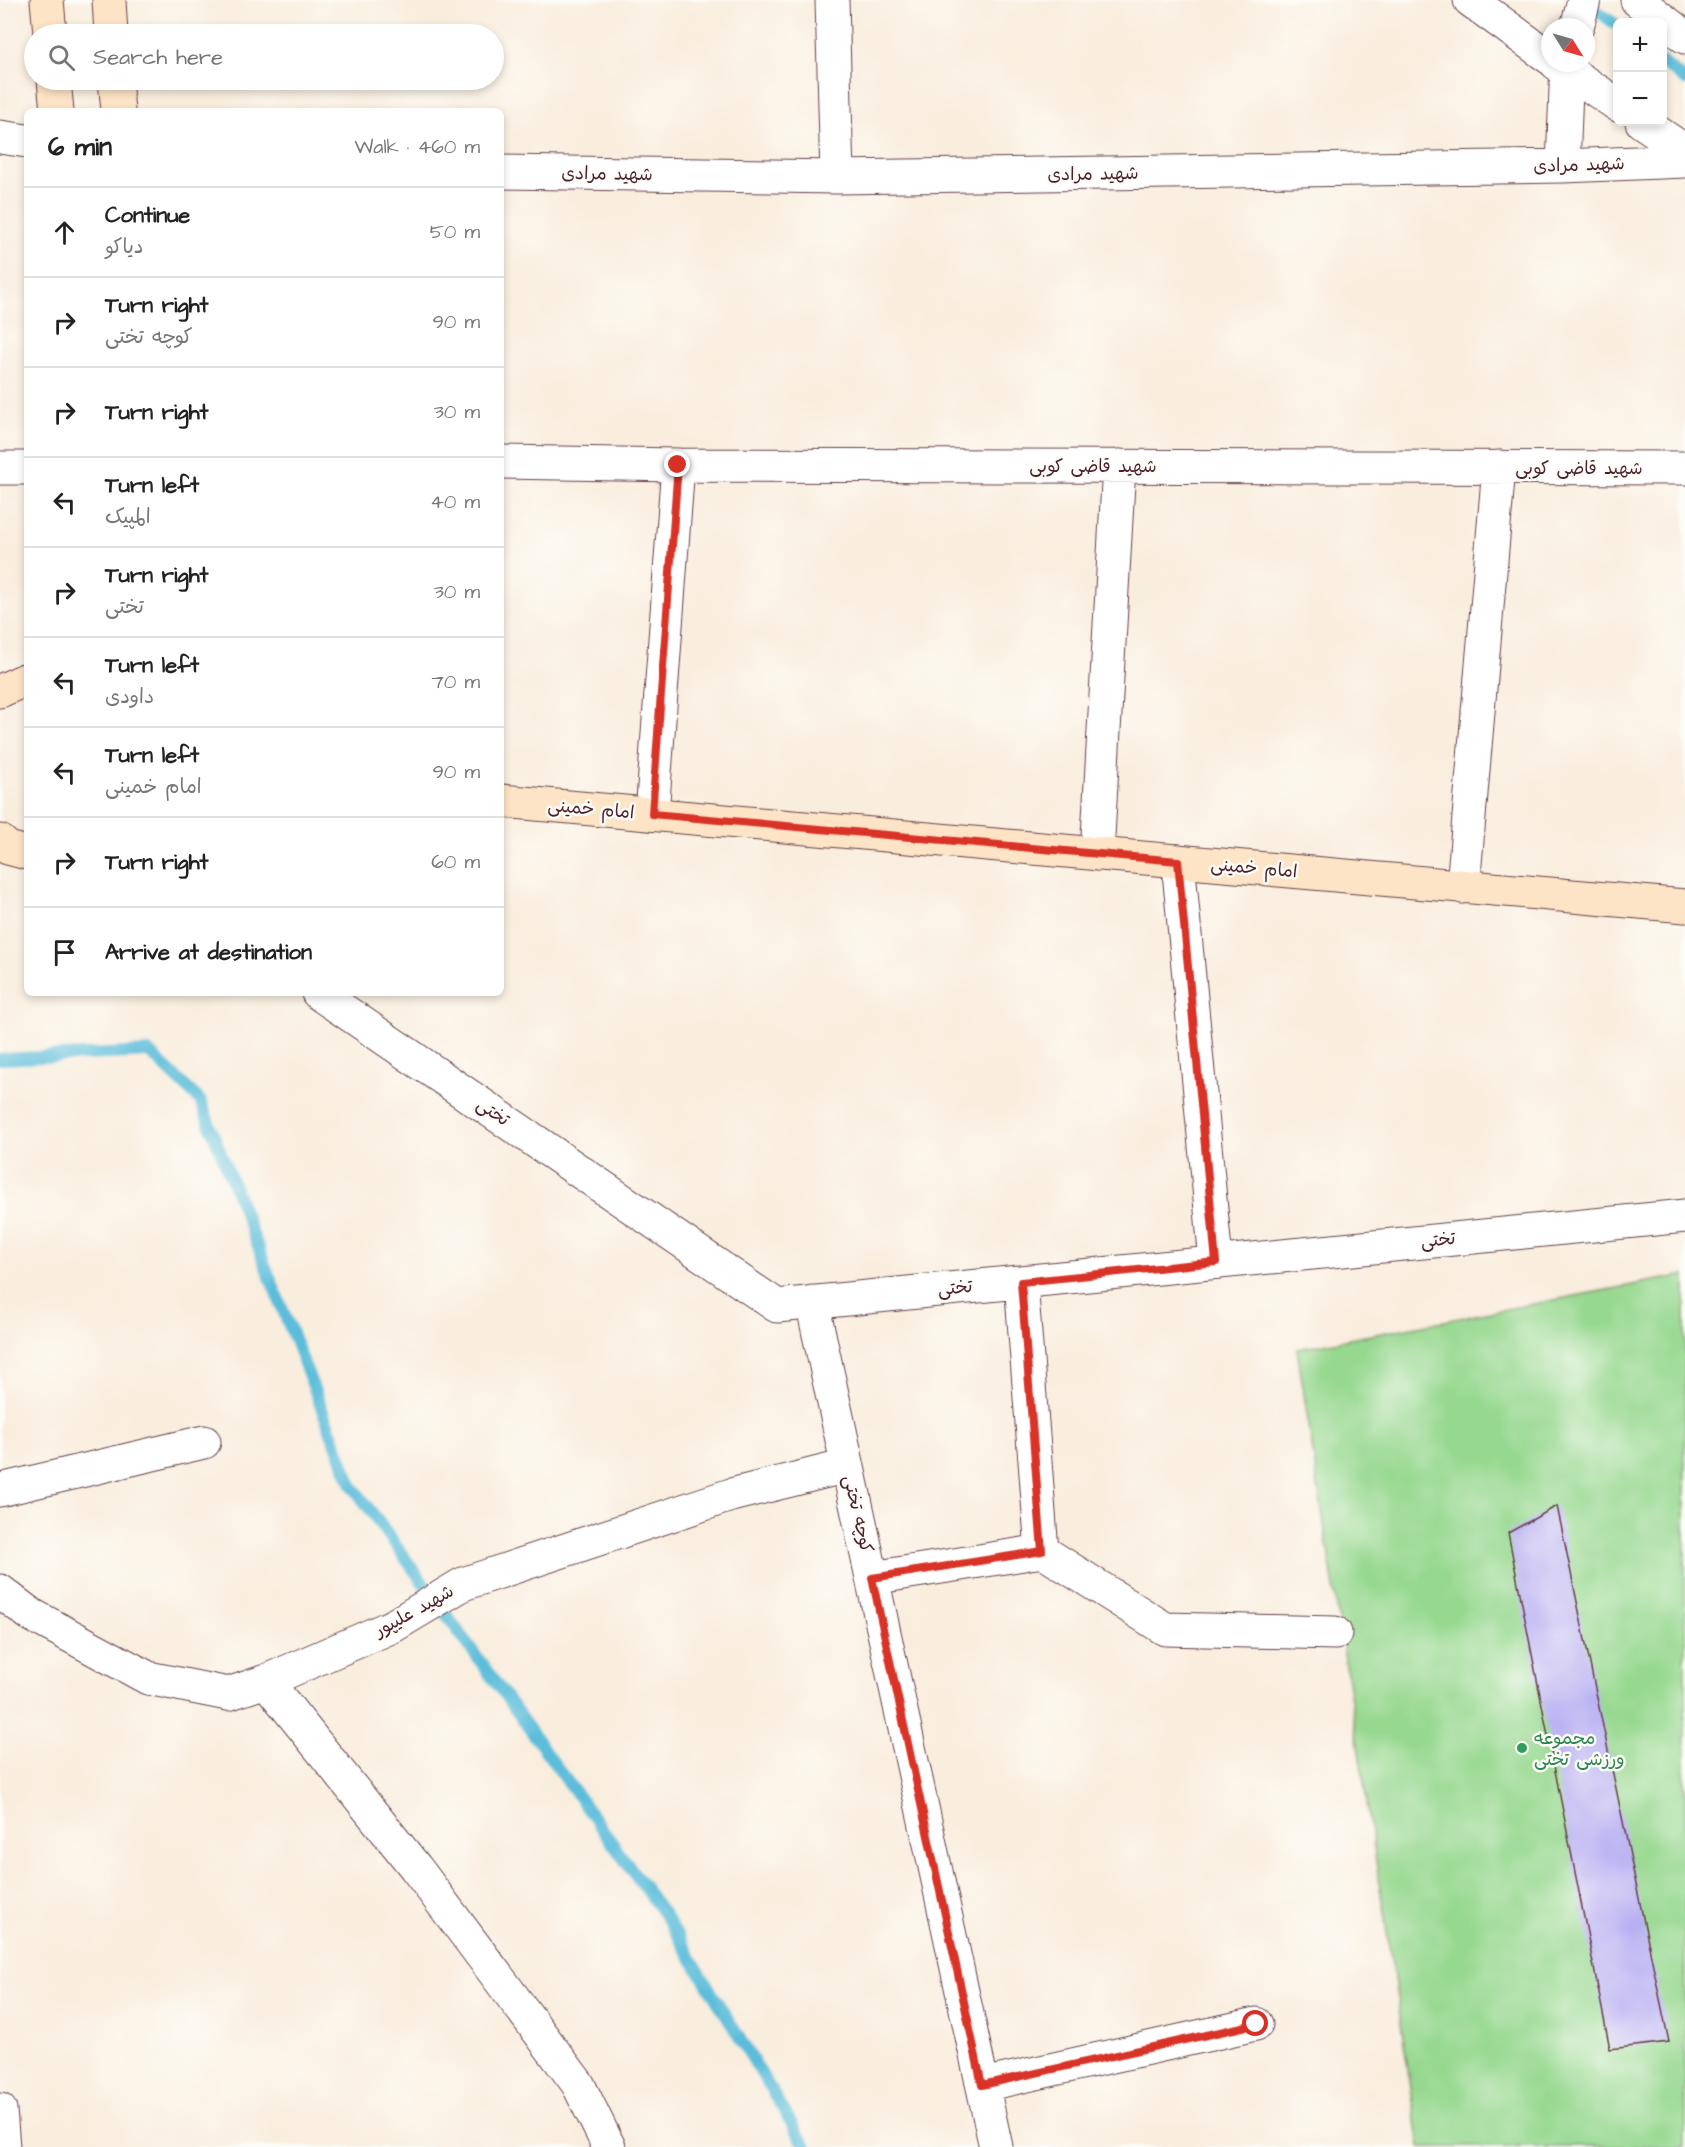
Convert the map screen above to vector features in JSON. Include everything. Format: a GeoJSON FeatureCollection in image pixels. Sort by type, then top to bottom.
{"type":"FeatureCollection","features":[{"type":"Feature","properties":{"kind":"main road"},"geometry":{"type":"LineString","coordinates":[[47,0],[49,24]]}},
{"type":"Feature","properties":{"kind":"main road"},"geometry":{"type":"LineString","coordinates":[[109,0],[110,24]]}},
{"type":"Feature","properties":{"kind":"main road"},"geometry":{"type":"LineString","coordinates":[[55,90],[57,108]]}},
{"type":"Feature","properties":{"kind":"main road"},"geometry":{"type":"LineString","coordinates":[[116,90],[118,108]]}},
{"type":"Feature","properties":{"kind":"main road","name":"امام خمینی"},"geometry":{"type":"LineString","coordinates":[[504,801],[1685,906]]}},
{"type":"Feature","properties":{"kind":"main road"},"geometry":{"type":"LineString","coordinates":[[0,841],[8,848],[24,852]]}},
{"type":"Feature","properties":{"kind":"street"},"geometry":{"type":"LineString","coordinates":[[832,0],[837,177]]}},
{"type":"Feature","properties":{"kind":"street"},"geometry":{"type":"LineString","coordinates":[[1470,0],[1541,50]]}},
{"type":"Feature","properties":{"kind":"street"},"geometry":{"type":"LineString","coordinates":[[1579,18],[1584,0]]}},
{"type":"Feature","properties":{"kind":"street"},"geometry":{"type":"LineString","coordinates":[[1637,0],[1685,37]]}},
{"type":"Feature","properties":{"kind":"street"},"geometry":{"type":"LineString","coordinates":[[1560,72],[1563,166]]}},
{"type":"Feature","properties":{"kind":"street"},"geometry":{"type":"LineString","coordinates":[[1572,72],[1613,102]]}},
{"type":"Feature","properties":{"kind":"street"},"geometry":{"type":"LineString","coordinates":[[1648,126],[1685,151]]}},
{"type":"Feature","properties":{"kind":"street"},"geometry":{"type":"LineString","coordinates":[[0,137],[24,141]]}},
{"type":"Feature","properties":{"kind":"street","name":"شهید مرادی"},"geometry":{"type":"LineString","coordinates":[[504,172],[837,177],[1563,166],[1685,162]]}},
{"type":"Feature","properties":{"kind":"street","name":"شهید قاضی کوبی"},"geometry":{"type":"LineString","coordinates":[[504,462],[678,465],[1685,468]]}},
{"type":"Feature","properties":{"kind":"street"},"geometry":{"type":"LineString","coordinates":[[652,814],[678,465]]}},
{"type":"Feature","properties":{"kind":"street"},"geometry":{"type":"LineString","coordinates":[[1097,854],[1119,466]]}},
{"type":"Feature","properties":{"kind":"street"},"geometry":{"type":"LineString","coordinates":[[1463,886],[1498,467]]}},
{"type":"Feature","properties":{"kind":"street"},"geometry":{"type":"LineString","coordinates":[[0,468],[24,468]]}},
{"type":"Feature","properties":{"kind":"street"},"geometry":{"type":"LineString","coordinates":[[1178,861],[1216,1262]]}},
{"type":"Feature","properties":{"kind":"street","name":"تختی"},"geometry":{"type":"LineString","coordinates":[[322,996],[777,1306],[1685,1216]]}},
{"type":"Feature","properties":{"kind":"street"},"geometry":{"type":"LineString","coordinates":[[1021,1282],[1042,1551]]}},
{"type":"Feature","properties":{"kind":"street","name":"کوچه تختی"},"geometry":{"type":"LineString","coordinates":[[812,1302],[996,2147]]}},
{"type":"Feature","properties":{"kind":"street"},"geometry":{"type":"LineString","coordinates":[[0,1490],[204,1442]]}},
{"type":"Feature","properties":{"kind":"street","name":"شهید علیپور"},"geometry":{"type":"LineString","coordinates":[[0,1591],[30,1614],[148,1678],[228,1694],[266,1681],[393,1626],[464,1584],[732,1495],[847,1466]]}},
{"type":"Feature","properties":{"kind":"street"},"geometry":{"type":"LineString","coordinates":[[872,1578],[1042,1551],[1165,1629],[1335,1633]]}},
{"type":"Feature","properties":{"kind":"street"},"geometry":{"type":"LineString","coordinates":[[266,1681],[416,1868],[578,2084],[609,2147]]}},
{"type":"Feature","properties":{"kind":"street"},"geometry":{"type":"LineString","coordinates":[[982,2085],[1256,2024]]}},
{"type":"Feature","properties":{"kind":"green space","name":"مجموعه ورزشی تختی"},"geometry":{"type":"Polygon","coordinates":[[[1685,1275],[1685,2147],[1420,2147],[1297,1349],[1685,1275]]]}},
{"type":"Feature","properties":{"kind":"building"},"geometry":{"type":"Polygon","coordinates":[[[1557,1506],[1669,2042],[1610,2049],[1508,1533],[1557,1506]]]}},
{"type":"Feature","properties":{"kind":"waterway"},"geometry":{"type":"LineString","coordinates":[[1585,2],[1613,22]]}},
{"type":"Feature","properties":{"kind":"waterway"},"geometry":{"type":"LineString","coordinates":[[1667,66],[1685,80]]}},
{"type":"Feature","properties":{"kind":"waterway"},"geometry":{"type":"LineString","coordinates":[[0,1059],[149,1052],[200,1100],[352,1485],[666,1917],[806,2147]]}},
{"type":"Feature","properties":{"kind":"place","name":"مجموعه ورزشی تختی"},"geometry":{"type":"Point","coordinates":[1522,1748]}},
{"type":"Feature","properties":{"kind":"route"},"geometry":{"type":"LineString","coordinates":[[678,465],[652,814],[1178,861],[1216,1262],[1021,1282],[1042,1551],[872,1578],[982,2085],[1256,2024]]}}]}
